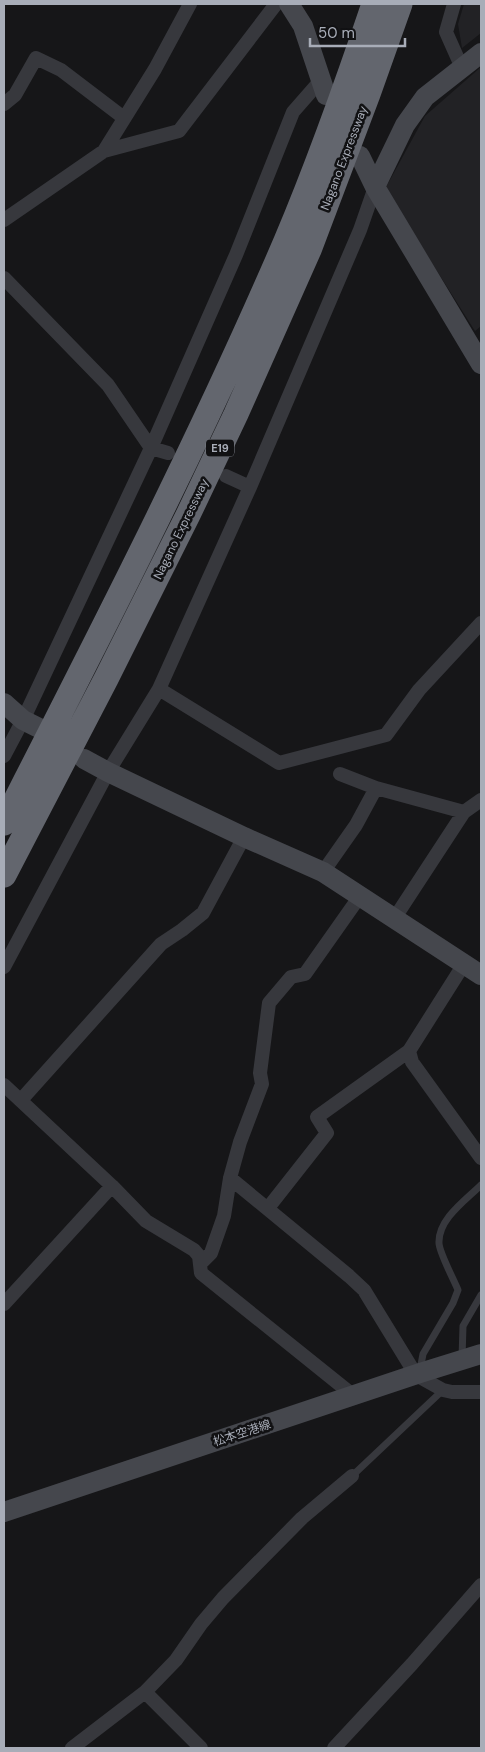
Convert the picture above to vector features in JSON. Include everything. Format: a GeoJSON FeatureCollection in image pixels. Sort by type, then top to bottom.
{"type":"FeatureCollection","features":[{"type":"Feature","properties":{"kind":"highway","name":"Nagano Expressway"},"geometry":{"type":"LineString","coordinates":[[4,822],[84,668],[249,324],[319,158],[374,4]]}},
{"type":"Feature","properties":{"kind":"highway","name":"Nagano Expressway"},"geometry":{"type":"LineString","coordinates":[[4,875],[106,679],[188,515],[240,405],[309,250],[400,4]]}},
{"type":"Feature","properties":{"kind":"street"},"geometry":{"type":"LineString","coordinates":[[104,151],[156,69],[190,4]]}},
{"type":"Feature","properties":{"kind":"street"},"geometry":{"type":"LineString","coordinates":[[4,220],[104,151],[179,130],[276,4]]}},
{"type":"Feature","properties":{"kind":"street"},"geometry":{"type":"LineString","coordinates":[[4,756],[31,724],[236,255],[293,112],[323,88],[304,26],[289,4]]}},
{"type":"Feature","properties":{"kind":"street"},"geometry":{"type":"LineString","coordinates":[[454,4],[446,32],[462,68]]}},
{"type":"Feature","properties":{"kind":"street"},"geometry":{"type":"LineString","coordinates":[[4,967],[108,772],[159,689],[250,487],[360,230],[375,187],[405,125],[425,98],[481,53]]}},
{"type":"Feature","properties":{"kind":"street"},"geometry":{"type":"LineString","coordinates":[[4,104],[14,95],[36,58],[61,70],[124,118]]}},
{"type":"Feature","properties":{"kind":"street"},"geometry":{"type":"LineString","coordinates":[[360,156],[375,187],[478,351]]}},
{"type":"Feature","properties":{"kind":"street"},"geometry":{"type":"LineString","coordinates":[[4,278],[108,384],[151,448],[168,453]]}},
{"type":"Feature","properties":{"kind":"street"},"geometry":{"type":"LineString","coordinates":[[226,476],[250,487]]}},
{"type":"Feature","properties":{"kind":"street"},"geometry":{"type":"LineString","coordinates":[[159,689],[279,763],[386,735],[419,690],[481,623]]}},
{"type":"Feature","properties":{"kind":"street"},"geometry":{"type":"LineString","coordinates":[[4,703],[31,724]]}},
{"type":"Feature","properties":{"kind":"street"},"geometry":{"type":"LineString","coordinates":[[84,759],[244,837],[323,872],[481,975]]}},
{"type":"Feature","properties":{"kind":"street"},"geometry":{"type":"LineString","coordinates":[[340,774],[376,788],[464,812]]}},
{"type":"Feature","properties":{"kind":"street"},"geometry":{"type":"LineString","coordinates":[[323,872],[356,825],[376,788]]}},
{"type":"Feature","properties":{"kind":"street"},"geometry":{"type":"LineString","coordinates":[[394,919],[464,812],[481,800]]}},
{"type":"Feature","properties":{"kind":"street"},"geometry":{"type":"LineString","coordinates":[[21,1100],[161,944],[182,930],[203,912],[244,837]]}},
{"type":"Feature","properties":{"kind":"street"},"geometry":{"type":"LineString","coordinates":[[201,1263],[212,1253],[224,1216],[230,1178],[240,1142],[262,1084],[260,1073],[269,1003],[291,976],[305,974],[360,896]]}},
{"type":"Feature","properties":{"kind":"street"},"geometry":{"type":"LineString","coordinates":[[268,1208],[328,1133],[318,1117],[409,1051],[464,964]]}},
{"type":"Feature","properties":{"kind":"street"},"geometry":{"type":"LineString","coordinates":[[409,1051],[412,1062],[480,1155]]}},
{"type":"Feature","properties":{"kind":"street"},"geometry":{"type":"LineString","coordinates":[[4,1084],[112,1186],[146,1221],[194,1250],[199,1256],[201,1273],[354,1396]]}},
{"type":"Feature","properties":{"kind":"street"},"geometry":{"type":"LineString","coordinates":[[230,1178],[364,1290],[418,1374],[443,1390],[452,1392],[481,1392]]}},
{"type":"Feature","properties":{"kind":"street"},"geometry":{"type":"LineString","coordinates":[[4,1304],[112,1186]]}},
{"type":"Feature","properties":{"kind":"street","name":"松本空港線"},"geometry":{"type":"LineString","coordinates":[[4,1512],[481,1354]]}},
{"type":"Feature","properties":{"kind":"street"},"geometry":{"type":"LineString","coordinates":[[72,1748],[145,1692],[176,1660],[201,1624],[223,1598],[302,1518],[352,1476]]}},
{"type":"Feature","properties":{"kind":"street"},"geometry":{"type":"LineString","coordinates":[[334,1748],[412,1664],[481,1585]]}},
{"type":"Feature","properties":{"kind":"street"},"geometry":{"type":"LineString","coordinates":[[145,1692],[201,1748]]}},
{"type":"Feature","properties":{"kind":"lane"},"geometry":{"type":"LineString","coordinates":[[418,1374],[423,1354],[453,1303],[458,1290],[439,1244],[441,1229],[450,1216],[481,1184]]}},
{"type":"Feature","properties":{"kind":"lane"},"geometry":{"type":"LineString","coordinates":[[462,1360],[464,1326],[481,1296]]}},
{"type":"Feature","properties":{"kind":"lane"},"geometry":{"type":"LineString","coordinates":[[352,1476],[443,1390]]}},
{"type":"Feature","properties":{"kind":"shaded area"},"geometry":{"type":"Polygon","coordinates":[[[464,4],[481,4],[481,33],[462,48],[458,24],[464,4]]]}},
{"type":"Feature","properties":{"kind":"shaded area"},"geometry":{"type":"Polygon","coordinates":[[[481,67],[481,326],[475,331],[385,189],[425,116],[481,67]]]}}]}
